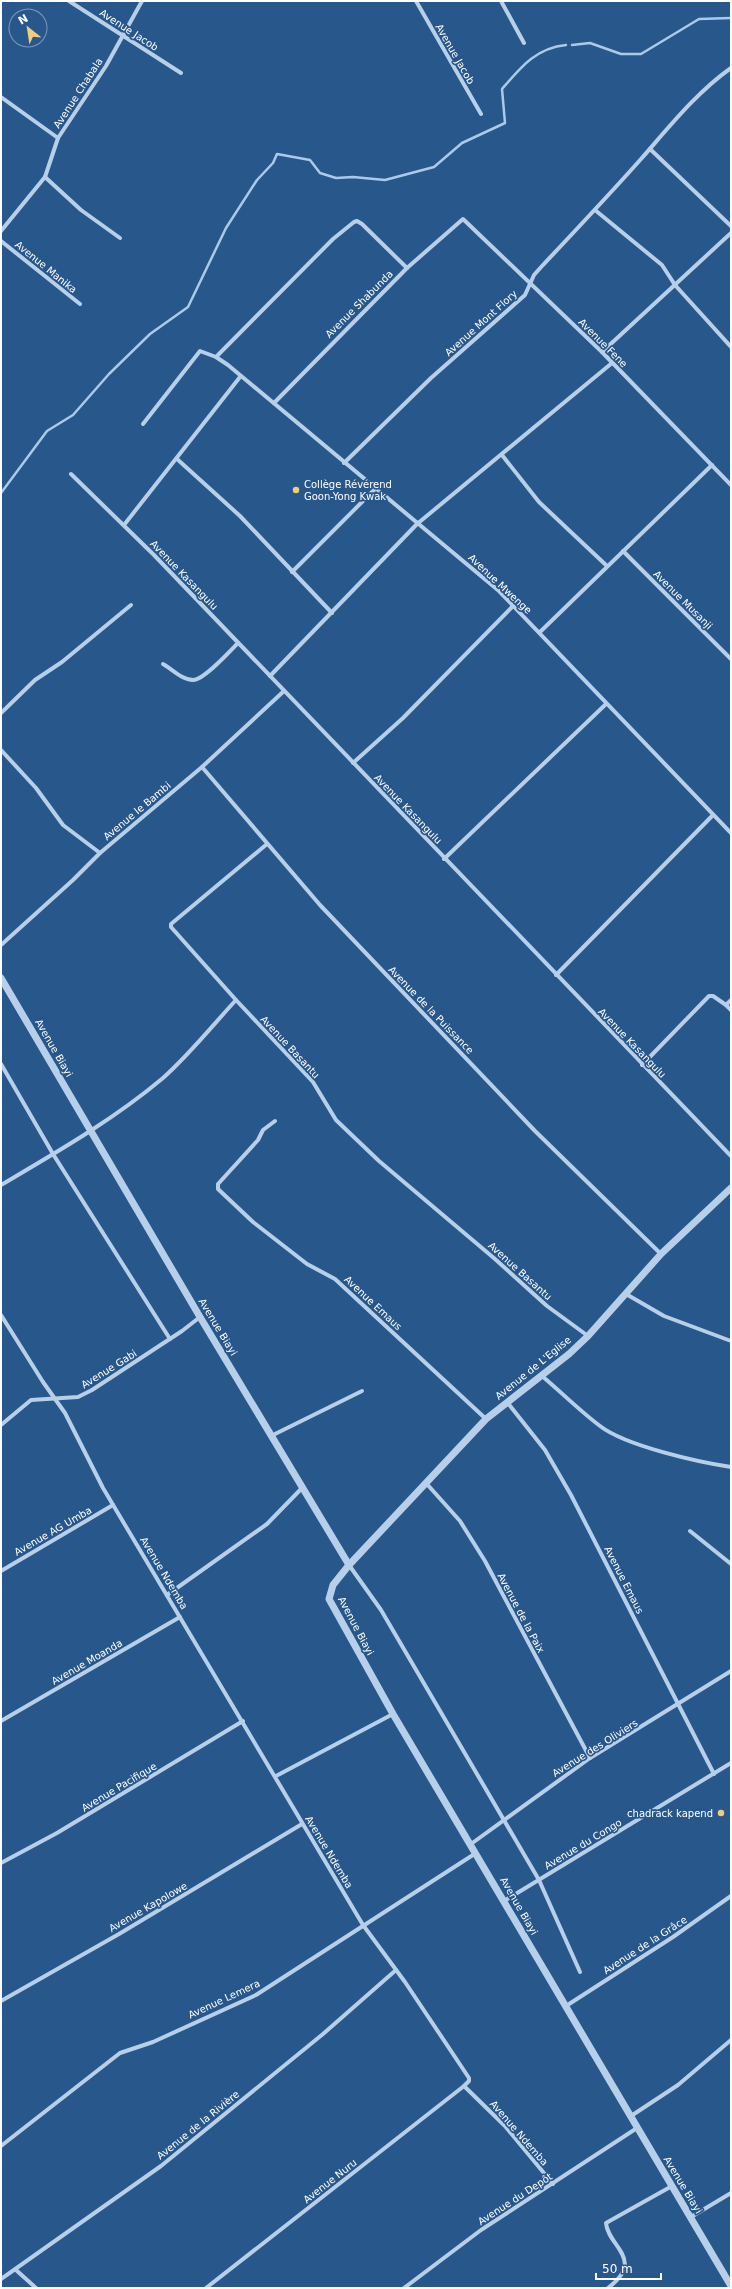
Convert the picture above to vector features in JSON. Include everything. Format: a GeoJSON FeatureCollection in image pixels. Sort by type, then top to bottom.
{"type":"FeatureCollection","features":[{"type":"Feature","properties":{"kind":"street","name":"Avenue Jacob"},"geometry":{"type":"LineString","coordinates":[[68,1],[181,73]]}},
{"type":"Feature","properties":{"kind":"street","name":"Avenue Chabala"},"geometry":{"type":"LineString","coordinates":[[1,231],[45,178],[58,138],[106,66],[142,1]]}},
{"type":"Feature","properties":{"kind":"street","name":"Avenue Jacob"},"geometry":{"type":"LineString","coordinates":[[416,1],[481,114]]}},
{"type":"Feature","properties":{"kind":"street"},"geometry":{"type":"LineString","coordinates":[[502,1],[524,43]]}},
{"type":"Feature","properties":{"kind":"street","name":"Avenue Mont Flory"},"geometry":{"type":"LineString","coordinates":[[344,463],[431,378],[525,295],[534,275],[542,266],[595,210],[708,84],[731,68]]}},
{"type":"Feature","properties":{"kind":"street"},"geometry":{"type":"LineString","coordinates":[[1,97],[58,138]]}},
{"type":"Feature","properties":{"kind":"street"},"geometry":{"type":"LineString","coordinates":[[650,149],[707,201],[731,226]]}},
{"type":"Feature","properties":{"kind":"street"},"geometry":{"type":"LineString","coordinates":[[45,178],[80,210],[120,238]]}},
{"type":"Feature","properties":{"kind":"street"},"geometry":{"type":"LineString","coordinates":[[595,210],[658,262],[675,285],[695,304],[731,347]]}},
{"type":"Feature","properties":{"kind":"street","name":"Avenue Fene"},"geometry":{"type":"LineString","coordinates":[[460,220],[466,220],[530,285],[602,352],[731,485]]}},
{"type":"Feature","properties":{"kind":"street","name":"Avenue Shabunda"},"geometry":{"type":"LineString","coordinates":[[274,403],[407,268],[460,220]]}},
{"type":"Feature","properties":{"kind":"street"},"geometry":{"type":"LineString","coordinates":[[143,424],[200,351],[216,357],[334,239],[354,222],[358,221],[362,224],[407,268]]}},
{"type":"Feature","properties":{"kind":"street"},"geometry":{"type":"LineString","coordinates":[[602,352],[731,232]]}},
{"type":"Feature","properties":{"kind":"street","name":"Avenue Manika"},"geometry":{"type":"LineString","coordinates":[[1,241],[80,304]]}},
{"type":"Feature","properties":{"kind":"street","name":"Avenue Mwenge"},"geometry":{"type":"LineString","coordinates":[[216,357],[274,403],[417,524],[476,570],[540,632],[606,704],[731,833]]}},
{"type":"Feature","properties":{"kind":"street"},"geometry":{"type":"LineString","coordinates":[[270,676],[417,524],[612,363]]}},
{"type":"Feature","properties":{"kind":"street"},"geometry":{"type":"LineString","coordinates":[[124,525],[240,377]]}},
{"type":"Feature","properties":{"kind":"street"},"geometry":{"type":"LineString","coordinates":[[502,455],[539,502],[607,566]]}},
{"type":"Feature","properties":{"kind":"street"},"geometry":{"type":"LineString","coordinates":[[177,459],[240,516],[332,613]]}},
{"type":"Feature","properties":{"kind":"street"},"geometry":{"type":"LineString","coordinates":[[540,632],[712,465]]}},
{"type":"Feature","properties":{"kind":"street","name":"Avenue Kasangulu"},"geometry":{"type":"LineString","coordinates":[[71,474],[124,525],[731,1156]]}},
{"type":"Feature","properties":{"kind":"street"},"geometry":{"type":"LineString","coordinates":[[292,572],[375,489]]}},
{"type":"Feature","properties":{"kind":"street","name":"Avenue Musanji"},"geometry":{"type":"LineString","coordinates":[[624,551],[731,659]]}},
{"type":"Feature","properties":{"kind":"street"},"geometry":{"type":"LineString","coordinates":[[1,713],[35,680],[62,662],[131,605]]}},
{"type":"Feature","properties":{"kind":"street"},"geometry":{"type":"LineString","coordinates":[[352,763],[403,718],[513,606]]}},
{"type":"Feature","properties":{"kind":"street"},"geometry":{"type":"LineString","coordinates":[[163,664],[183,677],[194,680],[203,676],[238,643]]}},
{"type":"Feature","properties":{"kind":"street","name":"Avenue le Bambi"},"geometry":{"type":"LineString","coordinates":[[1,945],[73,880],[100,853],[202,766],[284,691]]}},
{"type":"Feature","properties":{"kind":"street"},"geometry":{"type":"LineString","coordinates":[[444,858],[606,704]]}},
{"type":"Feature","properties":{"kind":"street"},"geometry":{"type":"LineString","coordinates":[[1,750],[36,788],[63,825],[100,853]]}},
{"type":"Feature","properties":{"kind":"street","name":"Avenue de la Puissance"},"geometry":{"type":"LineString","coordinates":[[202,766],[320,905],[530,1125],[622,1219],[661,1254]]}},
{"type":"Feature","properties":{"kind":"street"},"geometry":{"type":"LineString","coordinates":[[556,975],[713,815]]}},
{"type":"Feature","properties":{"kind":"street","name":"Avenue Basantu"},"geometry":{"type":"LineString","coordinates":[[267,844],[170,925],[236,1000],[313,1082],[336,1120],[368,1151],[547,1306],[588,1336]]}},
{"type":"Feature","properties":{"kind":"street","name":"Avenue Biayi"},"geometry":{"type":"LineString","coordinates":[[1,978],[200,1317],[349,1565],[333,1585],[329,1599],[393,1714],[731,2286]]}},
{"type":"Feature","properties":{"kind":"street"},"geometry":{"type":"LineString","coordinates":[[642,1065],[709,996],[713,996],[731,1010]]}},
{"type":"Feature","properties":{"kind":"street"},"geometry":{"type":"LineString","coordinates":[[1,1185],[91,1132],[164,1076],[236,1000]]}},
{"type":"Feature","properties":{"kind":"street"},"geometry":{"type":"LineString","coordinates":[[726,1005],[731,1000]]}},
{"type":"Feature","properties":{"kind":"street"},"geometry":{"type":"LineString","coordinates":[[1,1064],[53,1154],[170,1339]]}},
{"type":"Feature","properties":{"kind":"street","name":"Avenue Emaus"},"geometry":{"type":"LineString","coordinates":[[275,1121],[264,1130],[258,1140],[218,1184],[218,1189],[253,1222],[306,1264],[335,1278],[486,1419]]}},
{"type":"Feature","properties":{"kind":"street","name":"Avenue de L'Eglise"},"geometry":{"type":"LineString","coordinates":[[349,1565],[486,1419],[506,1402],[542,1376],[588,1336],[661,1254],[731,1188]]}},
{"type":"Feature","properties":{"kind":"street"},"geometry":{"type":"LineString","coordinates":[[626,1294],[664,1316],[731,1341]]}},
{"type":"Feature","properties":{"kind":"street","name":"Avenue Ndemba"},"geometry":{"type":"LineString","coordinates":[[1,1316],[43,1382],[56,1398],[76,1432],[113,1505],[276,1776],[302,1824],[364,1925],[468,2076],[469,2081],[464,2086],[505,2126],[553,2184]]}},
{"type":"Feature","properties":{"kind":"street","name":"Avenue Gabi"},"geometry":{"type":"LineString","coordinates":[[1,1425],[31,1400],[78,1397],[92,1390],[170,1339],[200,1317]]}},
{"type":"Feature","properties":{"kind":"street"},"geometry":{"type":"LineString","coordinates":[[542,1376],[601,1427],[620,1437],[705,1464],[731,1467]]}},
{"type":"Feature","properties":{"kind":"street"},"geometry":{"type":"LineString","coordinates":[[271,1436],[362,1391]]}},
{"type":"Feature","properties":{"kind":"street","name":"Avenue Emaus"},"geometry":{"type":"LineString","coordinates":[[506,1402],[545,1450],[571,1495],[679,1703],[714,1774]]}},
{"type":"Feature","properties":{"kind":"street","name":"Avenue de la Paix"},"geometry":{"type":"LineString","coordinates":[[426,1483],[460,1521],[485,1561],[590,1758]]}},
{"type":"Feature","properties":{"kind":"street"},"geometry":{"type":"LineString","coordinates":[[168,1595],[211,1566],[268,1524],[302,1488]]}},
{"type":"Feature","properties":{"kind":"street","name":"Avenue AG Umba"},"geometry":{"type":"LineString","coordinates":[[1,1571],[113,1505]]}},
{"type":"Feature","properties":{"kind":"street"},"geometry":{"type":"LineString","coordinates":[[690,1531],[731,1564]]}},
{"type":"Feature","properties":{"kind":"street"},"geometry":{"type":"LineString","coordinates":[[349,1565],[380,1610],[425,1684],[503,1821],[539,1880],[580,1972]]}},
{"type":"Feature","properties":{"kind":"street","name":"Avenue Moanda"},"geometry":{"type":"LineString","coordinates":[[1,1721],[180,1617]]}},
{"type":"Feature","properties":{"kind":"street","name":"Avenue des Oliviers"},"geometry":{"type":"LineString","coordinates":[[471,1844],[590,1758],[731,1672]]}},
{"type":"Feature","properties":{"kind":"street"},"geometry":{"type":"LineString","coordinates":[[276,1776],[393,1714]]}},
{"type":"Feature","properties":{"kind":"street","name":"Avenue Pacifique"},"geometry":{"type":"LineString","coordinates":[[1,1863],[57,1833],[243,1721]]}},
{"type":"Feature","properties":{"kind":"street","name":"Avenue du Congo"},"geometry":{"type":"LineString","coordinates":[[504,1901],[731,1764]]}},
{"type":"Feature","properties":{"kind":"street","name":"Avenue Kapolowe"},"geometry":{"type":"LineString","coordinates":[[1,2001],[119,1934],[302,1824]]}},
{"type":"Feature","properties":{"kind":"street","name":"Avenue Lemera"},"geometry":{"type":"LineString","coordinates":[[1,2146],[120,2053],[153,2042],[256,1995],[476,1853]]}},
{"type":"Feature","properties":{"kind":"street","name":"Avenue de la Grâce"},"geometry":{"type":"LineString","coordinates":[[566,2006],[674,1937],[731,1896]]}},
{"type":"Feature","properties":{"kind":"street","name":"Avenue de la Rivière"},"geometry":{"type":"LineString","coordinates":[[1,2279],[16,2270],[161,2166],[323,2034],[396,1970]]}},
{"type":"Feature","properties":{"kind":"street"},"geometry":{"type":"LineString","coordinates":[[631,2116],[678,2084],[731,2040]]}},
{"type":"Feature","properties":{"kind":"street","name":"Avenue Nuru"},"geometry":{"type":"LineString","coordinates":[[206,2288],[464,2086]]}},
{"type":"Feature","properties":{"kind":"street","name":"Avenue du Depôt"},"geometry":{"type":"LineString","coordinates":[[404,2288],[481,2230],[638,2128]]}},
{"type":"Feature","properties":{"kind":"street"},"geometry":{"type":"LineString","coordinates":[[608,2288],[621,2275],[624,2264],[622,2252],[606,2223],[672,2186]]}},
{"type":"Feature","properties":{"kind":"street"},"geometry":{"type":"LineString","coordinates":[[691,2217],[731,2193]]}},
{"type":"Feature","properties":{"kind":"street"},"geometry":{"type":"LineString","coordinates":[[16,2270],[36,2288]]}},
{"type":"Feature","properties":{"kind":"waterway"},"geometry":{"type":"LineString","coordinates":[[572,45],[590,43],[621,54],[641,54],[699,19],[731,18]]}},
{"type":"Feature","properties":{"kind":"waterway"},"geometry":{"type":"LineString","coordinates":[[1,493],[47,431],[73,415],[109,374],[150,334],[188,307],[226,228],[257,180],[273,163],[277,154],[310,160],[320,173],[336,178],[353,177],[385,180],[434,167],[462,143],[505,123],[502,89],[523,66],[538,54],[555,47],[566,45]]}},
{"type":"Feature","properties":{"kind":"place","name":"Collège Révérend Goon-Yong Kwak"},"geometry":{"type":"Point","coordinates":[296,490]}},
{"type":"Feature","properties":{"kind":"place","name":"chadrack kapend"},"geometry":{"type":"Point","coordinates":[721,1813]}}]}
